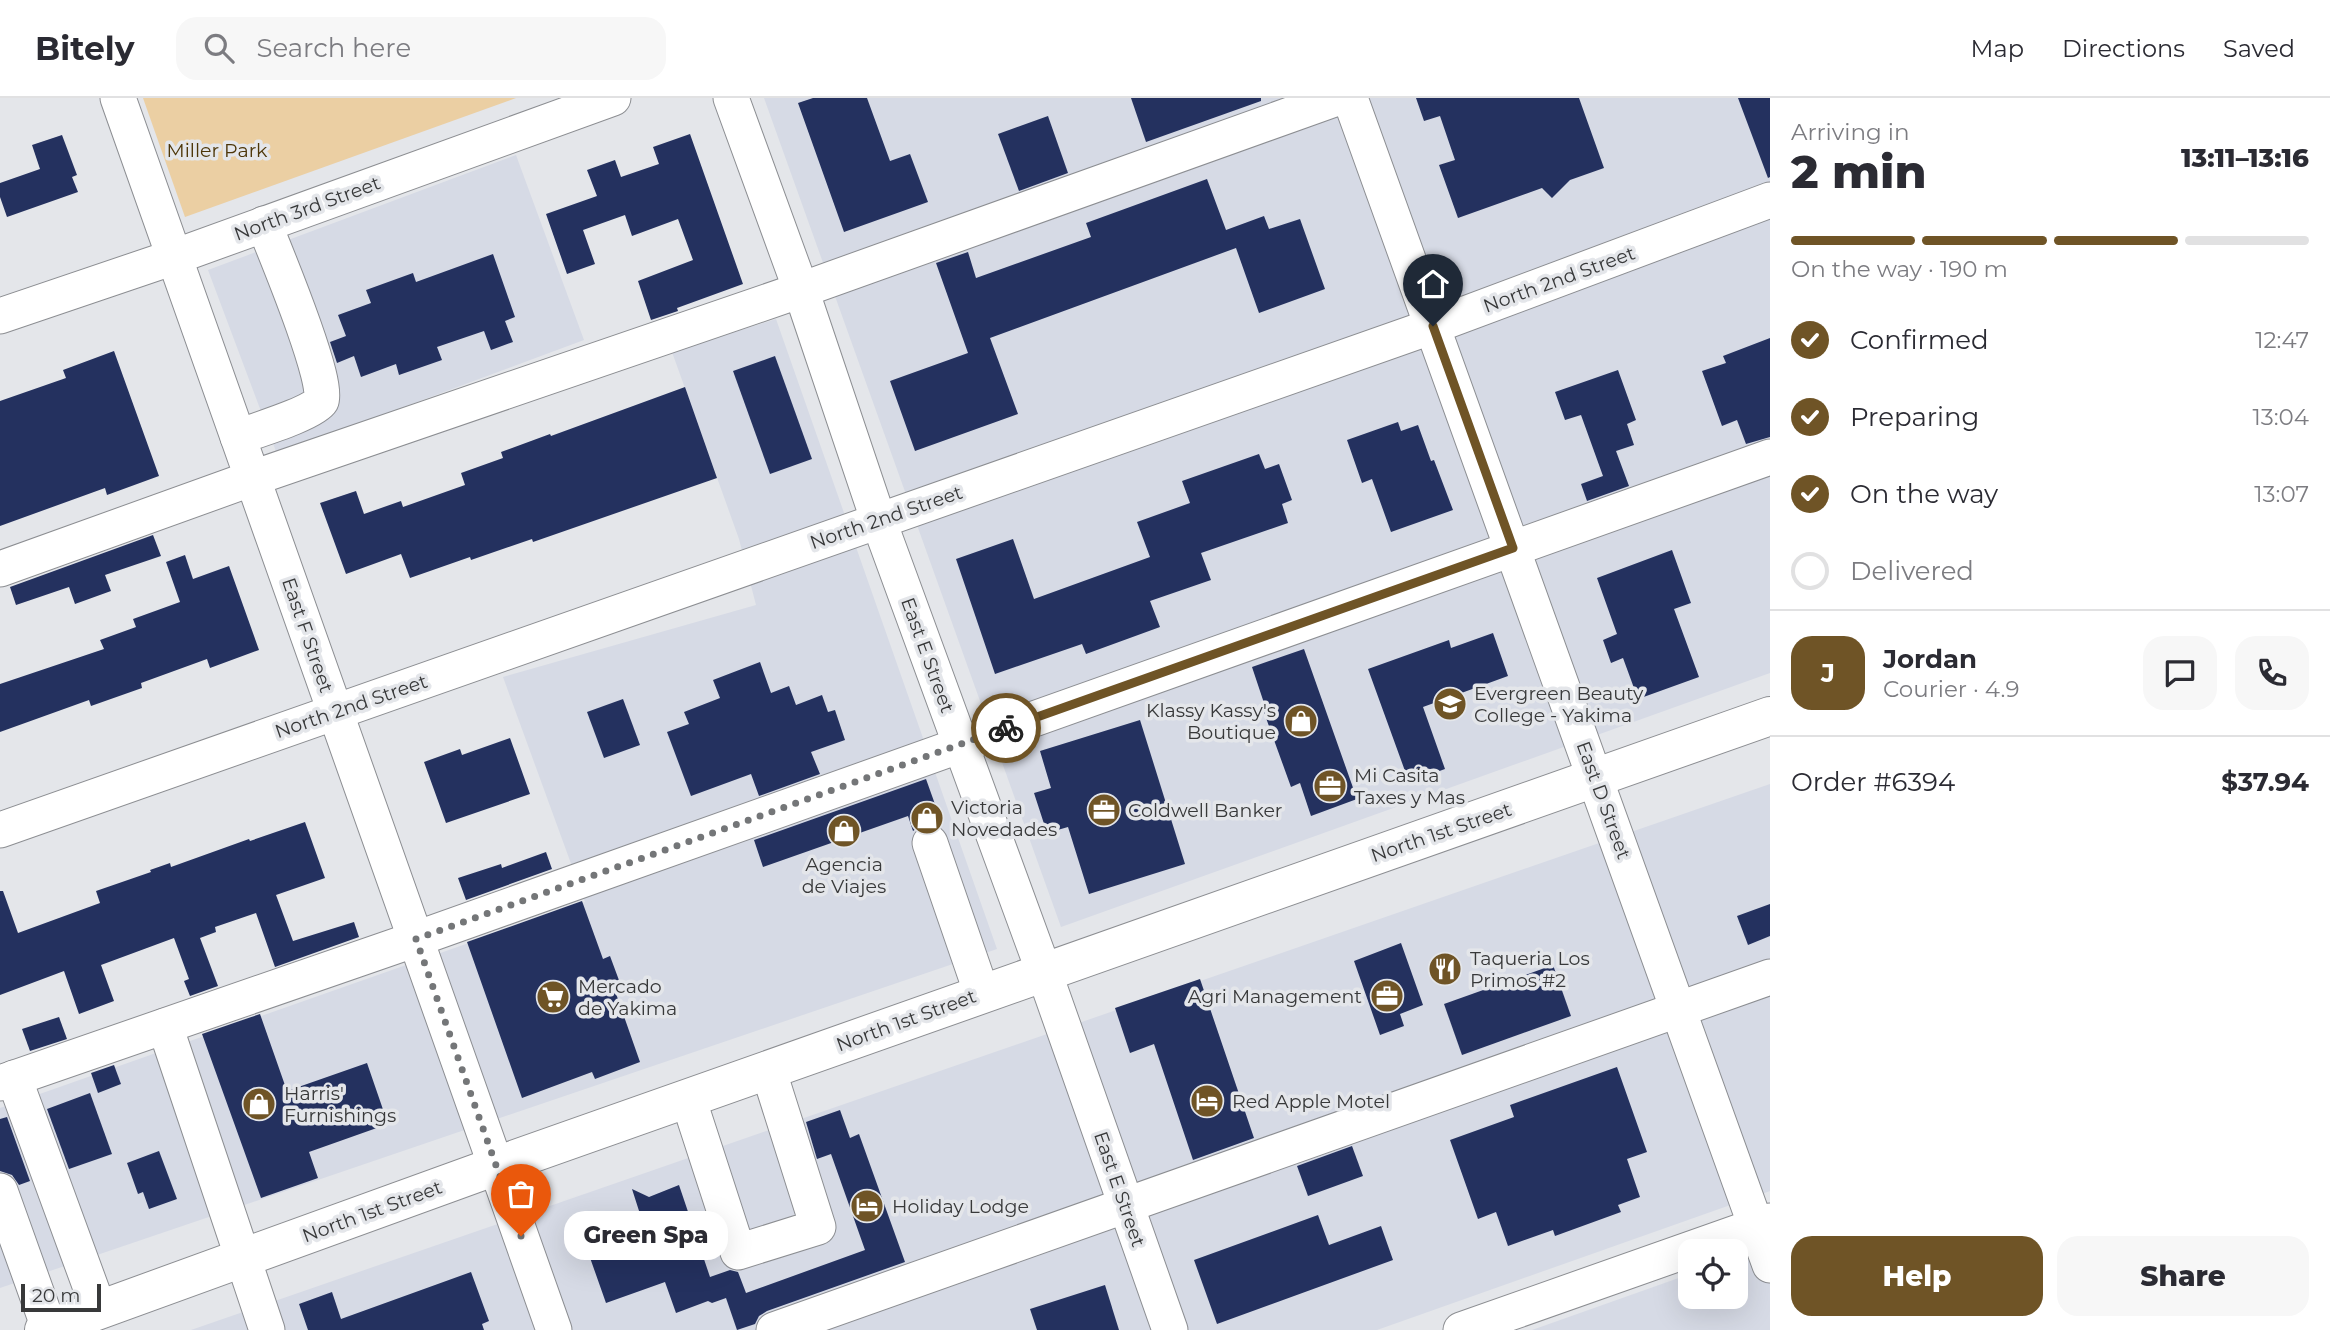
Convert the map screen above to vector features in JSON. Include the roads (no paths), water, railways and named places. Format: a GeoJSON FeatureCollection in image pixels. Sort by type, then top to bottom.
{"type":"FeatureCollection","features":[{"type":"Feature","properties":{"kind":"main road","name":"North 1st Street"},"geometry":{"type":"LineString","coordinates":[[51,1329],[768,1069],[1770,716]]}},
{"type":"Feature","properties":{"kind":"street","name":"East F Street"},"geometry":{"type":"LineString","coordinates":[[118,98],[554,1330]]}},
{"type":"Feature","properties":{"kind":"street","name":"North 3rd Street"},"geometry":{"type":"LineString","coordinates":[[0,316],[174,257],[613,98]]}},
{"type":"Feature","properties":{"kind":"street","name":"East E Street"},"geometry":{"type":"LineString","coordinates":[[731,98],[801,290],[878,519],[1044,972],[1170,1330]]}},
{"type":"Feature","properties":{"kind":"street"},"geometry":{"type":"LineString","coordinates":[[0,569],[253,478],[801,290],[1337,98]]}},
{"type":"Feature","properties":{"kind":"street","name":"East D Street"},"geometry":{"type":"LineString","coordinates":[[1350,98],[1679,1009],[1763,1224],[1770,1265]]}},
{"type":"Feature","properties":{"kind":"street","name":"North 2nd Street"},"geometry":{"type":"LineString","coordinates":[[0,830],[1433,326],[1770,200]]}},
{"type":"Feature","properties":{"kind":"street"},"geometry":{"type":"LineString","coordinates":[[238,437],[311,410],[321,401],[322,387],[306,334],[264,224]]}},
{"type":"Feature","properties":{"kind":"street"},"geometry":{"type":"LineString","coordinates":[[99,1310],[7,1081],[416,939],[1770,457]]}},
{"type":"Feature","properties":{"kind":"street"},"geometry":{"type":"LineString","coordinates":[[930,844],[982,994]]}},
{"type":"Feature","properties":{"kind":"street"},"geometry":{"type":"LineString","coordinates":[[774,1330],[1770,977]]}},
{"type":"Feature","properties":{"kind":"street"},"geometry":{"type":"LineString","coordinates":[[165,1026],[267,1330]]}},
{"type":"Feature","properties":{"kind":"street"},"geometry":{"type":"LineString","coordinates":[[688,1098],[738,1252],[818,1227],[768,1069]]}},
{"type":"Feature","properties":{"kind":"street"},"geometry":{"type":"LineString","coordinates":[[0,1191],[51,1329]]}},
{"type":"Feature","properties":{"kind":"street"},"geometry":{"type":"LineString","coordinates":[[1461,1330],[1763,1224]]}},
{"type":"Feature","properties":{"kind":"place","name":"Evergreen Beauty College - Yakima"},"geometry":{"type":"Point","coordinates":[1450,704]}},
{"type":"Feature","properties":{"kind":"place","name":"Klassy Kassy's Boutique"},"geometry":{"type":"Point","coordinates":[1301,721]}},
{"type":"Feature","properties":{"kind":"place","name":"Mi Casita Taxes y Mas"},"geometry":{"type":"Point","coordinates":[1330,786]}},
{"type":"Feature","properties":{"kind":"place","name":"Coldwell Banker"},"geometry":{"type":"Point","coordinates":[1104,810]}},
{"type":"Feature","properties":{"kind":"place","name":"Victoria Novedades"},"geometry":{"type":"Point","coordinates":[927,818]}},
{"type":"Feature","properties":{"kind":"place","name":"Agencia de Viajes"},"geometry":{"type":"Point","coordinates":[844,831]}},
{"type":"Feature","properties":{"kind":"place","name":"Taqueria Los Primos #2"},"geometry":{"type":"Point","coordinates":[1445,969]}},
{"type":"Feature","properties":{"kind":"place","name":"Agri Management"},"geometry":{"type":"Point","coordinates":[1387,996]}},
{"type":"Feature","properties":{"kind":"place","name":"Mercado de Yakima"},"geometry":{"type":"Point","coordinates":[553,997]}},
{"type":"Feature","properties":{"kind":"place","name":"Red Apple Motel"},"geometry":{"type":"Point","coordinates":[1207,1101]}},
{"type":"Feature","properties":{"kind":"place","name":"Harris' Furnishings"},"geometry":{"type":"Point","coordinates":[259,1104]}},
{"type":"Feature","properties":{"kind":"place","name":"Holiday Lodge"},"geometry":{"type":"Point","coordinates":[867,1206]}},
{"type":"Feature","properties":{"kind":"place","name":"Green Spa"},"geometry":{"type":"Point","coordinates":[521,1236]}},
{"type":"Feature","properties":{"kind":"park label","name":"Miller Park"},"geometry":{"type":"Point","coordinates":[217,150]}}]}
